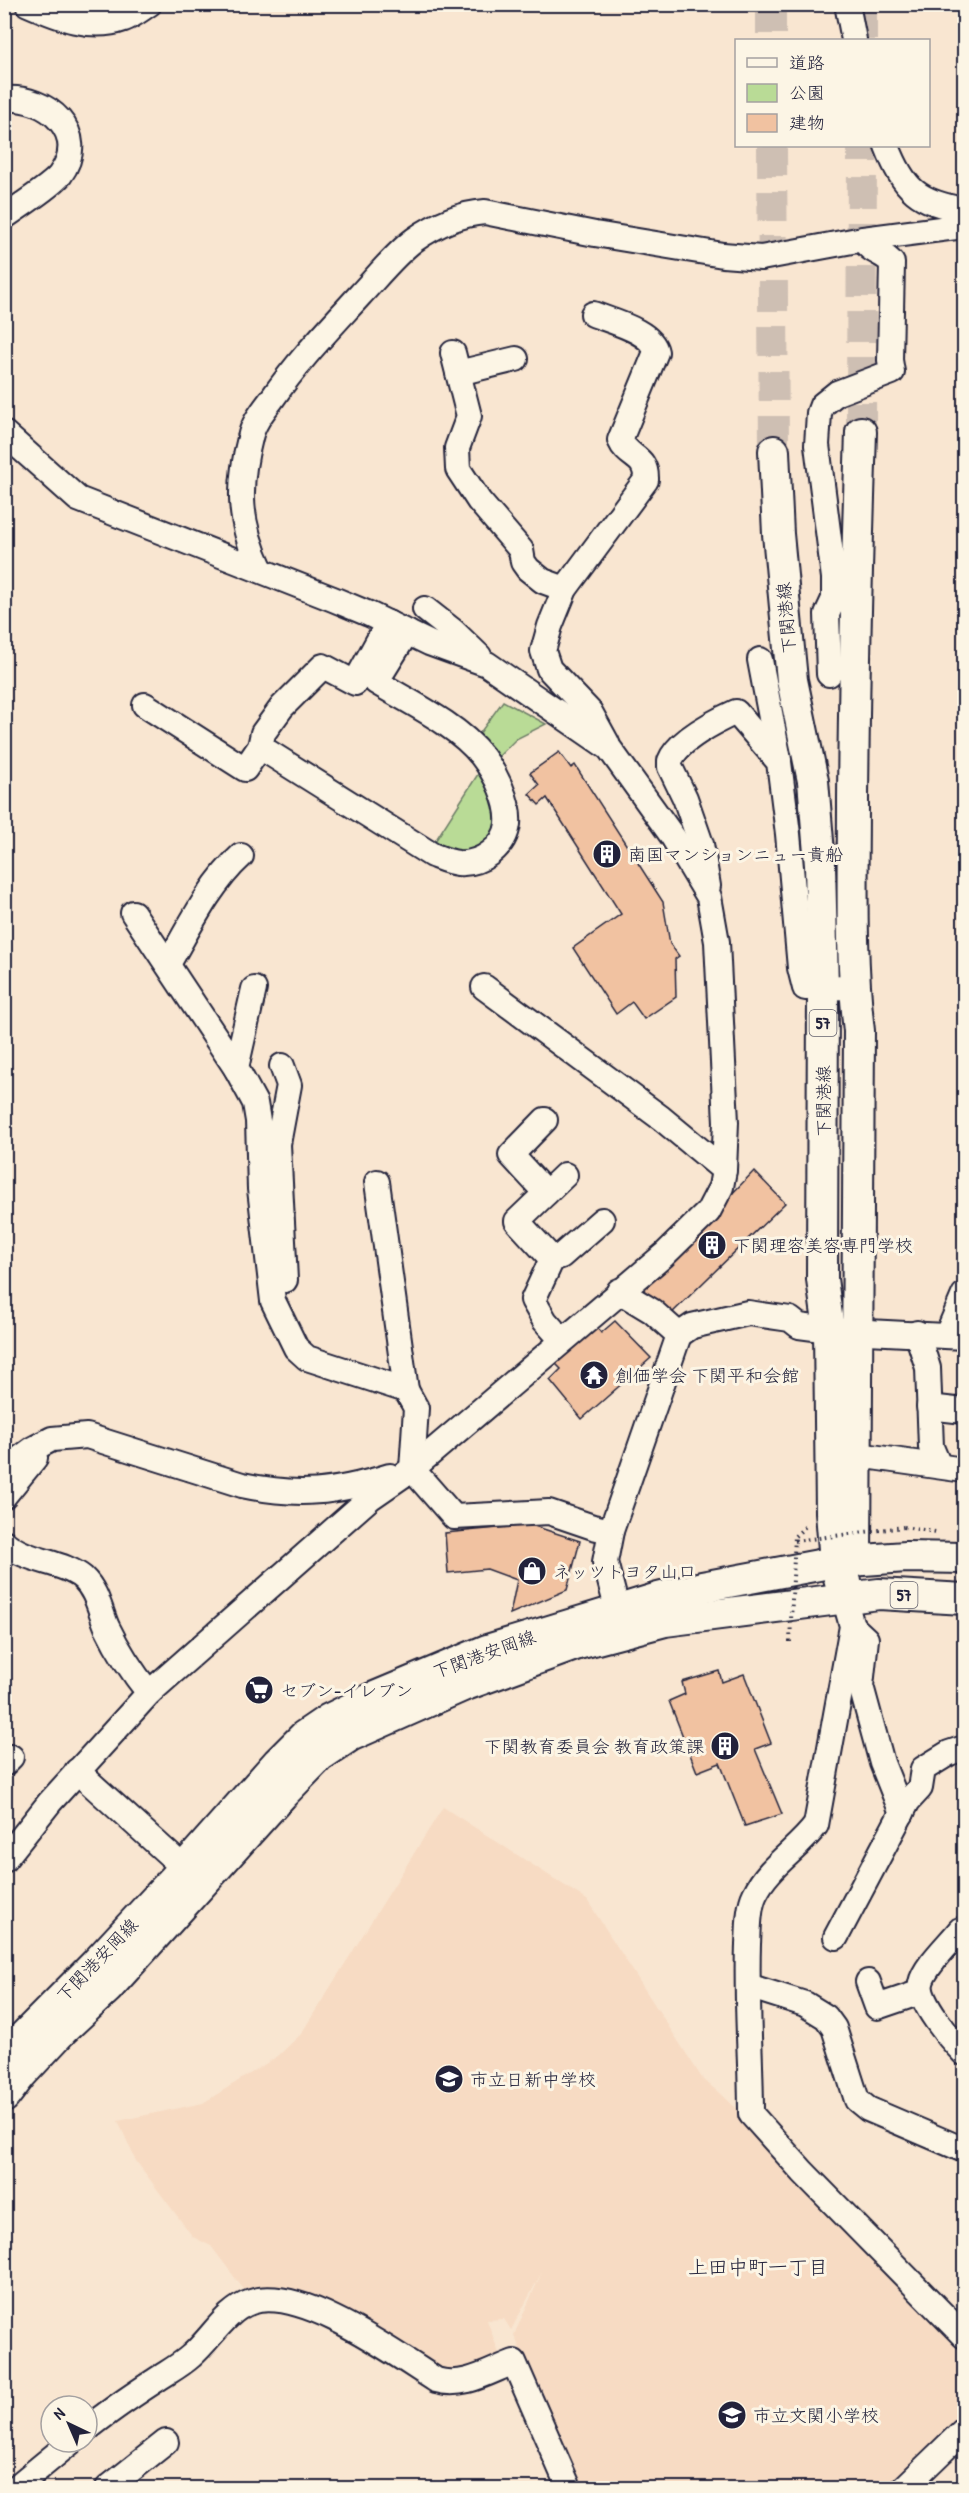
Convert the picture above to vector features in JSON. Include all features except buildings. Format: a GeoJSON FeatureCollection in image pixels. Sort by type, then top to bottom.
{"type":"FeatureCollection","features":[{"type":"Feature","properties":{"kind":"main road","name":"下関港線"},"geometry":{"type":"LineString","coordinates":[[844,1597],[845,1561],[858,1455],[859,1031],[854,987],[841,673],[861,432]]}},
{"type":"Feature","properties":{"kind":"main road","name":"下関港線"},"geometry":{"type":"LineString","coordinates":[[774,451],[778,534],[792,680],[813,781],[816,812],[823,988],[822,1279],[829,1330],[831,1512],[845,1561]]}},
{"type":"Feature","properties":{"kind":"main road","name":"57"},"geometry":{"type":"LineString","coordinates":[[845,1561],[906,1557],[964,1558]]}},
{"type":"Feature","properties":{"kind":"main road","name":"下関港安岡線"},"geometry":{"type":"LineString","coordinates":[[4,2097],[21,2075],[108,1988],[320,1756],[350,1736],[463,1686],[578,1644],[621,1620],[702,1587],[845,1561]]}},
{"type":"Feature","properties":{"kind":"main road","name":"57"},"geometry":{"type":"LineString","coordinates":[[844,1597],[879,1594],[964,1599]]}},
{"type":"Feature","properties":{"kind":"main road","name":"下関港安岡線"},"geometry":{"type":"LineString","coordinates":[[4,2056],[95,1964],[278,1762],[304,1736],[329,1719],[370,1699],[487,1650],[621,1620],[665,1621],[844,1597]]}},
{"type":"Feature","properties":{"kind":"street"},"geometry":{"type":"LineString","coordinates":[[28,4],[60,18],[103,23],[125,18],[149,4]]}},
{"type":"Feature","properties":{"kind":"street"},"geometry":{"type":"LineString","coordinates":[[849,6],[854,39]]}},
{"type":"Feature","properties":{"kind":"street"},"geometry":{"type":"LineString","coordinates":[[4,99],[21,97],[45,106],[63,122],[70,155],[60,176],[4,217]]}},
{"type":"Feature","properties":{"kind":"street"},"geometry":{"type":"LineString","coordinates":[[887,147],[900,175],[916,192],[940,206],[964,210]]}},
{"type":"Feature","properties":{"kind":"street"},"geometry":{"type":"LineString","coordinates":[[261,570],[248,543],[242,518],[243,482],[250,437],[257,420],[299,362],[394,259],[412,242],[430,230],[471,213],[485,212],[618,238],[723,255],[761,258],[863,239],[964,226]]}},
{"type":"Feature","properties":{"kind":"street"},"geometry":{"type":"LineString","coordinates":[[792,680],[841,673],[827,614],[834,599],[834,578],[817,445],[817,421],[822,405],[845,389],[892,372],[890,360],[892,263],[883,254],[867,247],[863,239]]}},
{"type":"Feature","properties":{"kind":"street"},"geometry":{"type":"LineString","coordinates":[[593,314],[648,336],[655,344],[657,352],[620,440],[623,446],[647,469],[646,480],[565,589],[544,642],[543,651],[545,661],[557,678],[590,712],[609,748],[673,837],[709,897]]}},
{"type":"Feature","properties":{"kind":"street"},"geometry":{"type":"LineString","coordinates":[[516,359],[455,363],[469,416],[457,448],[458,469],[479,501],[521,550],[523,562],[528,569],[543,581],[565,589]]}},
{"type":"Feature","properties":{"kind":"street"},"geometry":{"type":"LineString","coordinates":[[4,433],[78,499],[261,570],[397,627],[429,644],[487,664]]}},
{"type":"Feature","properties":{"kind":"street"},"geometry":{"type":"LineString","coordinates":[[425,609],[453,631],[487,664],[609,748]]}},
{"type":"Feature","properties":{"kind":"street"},"geometry":{"type":"LineString","coordinates":[[260,747],[432,855],[460,864],[472,862],[494,850],[502,840],[508,824],[506,803],[482,756],[454,730],[376,682],[397,627]]}},
{"type":"Feature","properties":{"kind":"street"},"geometry":{"type":"LineString","coordinates":[[145,705],[245,769],[260,747],[263,733],[282,707],[323,666],[355,683],[397,627]]}},
{"type":"Feature","properties":{"kind":"street"},"geometry":{"type":"LineString","coordinates":[[760,660],[779,762],[800,968],[805,987],[854,987]]}},
{"type":"Feature","properties":{"kind":"street"},"geometry":{"type":"LineString","coordinates":[[4,1860],[77,1771],[149,1693],[370,1498],[412,1469],[664,1255],[708,1212],[721,1186],[726,1122],[718,952],[701,844],[685,798],[670,767],[672,755],[710,725],[736,712],[779,762]]}},
{"type":"Feature","properties":{"kind":"street"},"geometry":{"type":"LineString","coordinates":[[168,964],[213,892],[232,864],[241,856]]}},
{"type":"Feature","properties":{"kind":"street"},"geometry":{"type":"LineString","coordinates":[[133,913],[236,1068],[255,1103],[258,1121],[260,1189],[273,1301],[296,1348],[307,1358],[406,1390]]}},
{"type":"Feature","properties":{"kind":"street"},"geometry":{"type":"LineString","coordinates":[[484,987],[661,1118],[724,1170]]}},
{"type":"Feature","properties":{"kind":"street"},"geometry":{"type":"LineString","coordinates":[[236,1068],[254,989]]}},
{"type":"Feature","properties":{"kind":"street"},"geometry":{"type":"LineString","coordinates":[[282,1066],[289,1085],[278,1144],[288,1333]]}},
{"type":"Feature","properties":{"kind":"street"},"geometry":{"type":"LineString","coordinates":[[545,1120],[511,1155],[546,1193]]}},
{"type":"Feature","properties":{"kind":"street"},"geometry":{"type":"LineString","coordinates":[[552,1259],[517,1221],[565,1175]]}},
{"type":"Feature","properties":{"kind":"street"},"geometry":{"type":"LineString","coordinates":[[377,1182],[406,1390],[416,1408],[412,1469],[454,1516],[549,1512],[611,1531]]}},
{"type":"Feature","properties":{"kind":"street"},"geometry":{"type":"LineString","coordinates":[[562,1340],[545,1321],[533,1300],[552,1259],[561,1256],[602,1220]]}},
{"type":"Feature","properties":{"kind":"street"},"geometry":{"type":"LineString","coordinates":[[619,1291],[652,1311],[679,1335]]}},
{"type":"Feature","properties":{"kind":"street"},"geometry":{"type":"LineString","coordinates":[[621,1620],[605,1562],[611,1531],[679,1335],[692,1326],[748,1313],[790,1319],[799,1326],[829,1330],[956,1336],[964,1295]]}},
{"type":"Feature","properties":{"kind":"street"},"geometry":{"type":"LineString","coordinates":[[917,1333],[928,1368],[931,1447],[939,1466]]}},
{"type":"Feature","properties":{"kind":"street"},"geometry":{"type":"LineString","coordinates":[[929,1407],[964,1412]]}},
{"type":"Feature","properties":{"kind":"street"},"geometry":{"type":"LineString","coordinates":[[4,1470],[33,1449],[52,1439],[87,1436],[242,1485],[285,1492],[330,1492],[412,1469]]}},
{"type":"Feature","properties":{"kind":"street"},"geometry":{"type":"LineString","coordinates":[[4,1496],[52,1439]]}},
{"type":"Feature","properties":{"kind":"street"},"geometry":{"type":"LineString","coordinates":[[858,1455],[964,1470]]}},
{"type":"Feature","properties":{"kind":"street"},"geometry":{"type":"LineString","coordinates":[[4,1542],[22,1554],[83,1578],[92,1589],[108,1629],[149,1693]]}},
{"type":"Feature","properties":{"kind":"street"},"geometry":{"type":"LineString","coordinates":[[844,1597],[852,1626],[816,1825],[805,1841],[769,1872],[754,1896],[749,1919],[751,2115],[802,2172],[964,2336]]}},
{"type":"Feature","properties":{"kind":"street"},"geometry":{"type":"LineString","coordinates":[[852,1626],[866,1639],[861,1686],[882,1763],[902,1813]]}},
{"type":"Feature","properties":{"kind":"street"},"geometry":{"type":"LineString","coordinates":[[836,1937],[908,1801],[920,1788],[924,1769],[949,1753],[964,1748]]}},
{"type":"Feature","properties":{"kind":"street"},"geometry":{"type":"LineString","coordinates":[[77,1771],[184,1868]]}},
{"type":"Feature","properties":{"kind":"street"},"geometry":{"type":"LineString","coordinates":[[964,1929],[960,1930],[929,1967],[921,1982],[921,1992],[941,2029],[964,2053]]}},
{"type":"Feature","properties":{"kind":"street"},"geometry":{"type":"LineString","coordinates":[[868,1982],[878,2007],[921,1992]]}},
{"type":"Feature","properties":{"kind":"street"},"geometry":{"type":"LineString","coordinates":[[748,1986],[805,2004],[826,2017],[834,2028],[857,2100],[868,2109],[964,2150]]}},
{"type":"Feature","properties":{"kind":"street"},"geometry":{"type":"LineString","coordinates":[[99,2419],[190,2358],[227,2318],[251,2301],[270,2300],[317,2310],[343,2323],[436,2380],[465,2382],[514,2362],[569,2488]]}},
{"type":"Feature","properties":{"kind":"street"},"geometry":{"type":"LineString","coordinates":[[904,2488],[964,2430]]}},
{"type":"Feature","properties":{"kind":"street"},"geometry":{"type":"LineString","coordinates":[[108,2488],[166,2442]]}},
{"type":"Feature","properties":{"kind":"street"},"geometry":{"type":"LineString","coordinates":[[15,2488],[56,2454]]}},
{"type":"Feature","properties":{"kind":"path"},"geometry":{"type":"LineString","coordinates":[[790,1642],[795,1538],[904,1527],[940,1532]]}},
{"type":"Feature","properties":{"kind":"shaded area"},"geometry":{"type":"Polygon","coordinates":[[[443,1807],[587,1900],[702,2078],[735,2107],[964,2348],[964,2418],[892,2488],[580,2488],[514,2335],[542,2272],[511,2330],[504,2319],[487,2320],[500,2356],[451,2377],[274,2291],[245,2291],[211,2246],[193,2237],[136,2161],[118,2121],[203,2103],[278,2056],[301,2034],[443,1807]]]}},
{"type":"Feature","properties":{"kind":"green space"},"geometry":{"type":"Polygon","coordinates":[[[503,701],[546,724],[516,739],[493,762],[477,737],[503,701]]]}},
{"type":"Feature","properties":{"kind":"green space"},"geometry":{"type":"Polygon","coordinates":[[[480,771],[492,796],[495,810],[494,833],[488,843],[477,850],[460,853],[432,846],[480,771]]]}},
{"type":"Feature","properties":{"kind":"tunnel"},"geometry":{"type":"LineString","coordinates":[[771,4],[771,39]]}},
{"type":"Feature","properties":{"kind":"tunnel"},"geometry":{"type":"LineString","coordinates":[[862,4],[862,39]]}},
{"type":"Feature","properties":{"kind":"tunnel"},"geometry":{"type":"LineString","coordinates":[[772,147],[774,451]]}},
{"type":"Feature","properties":{"kind":"tunnel"},"geometry":{"type":"LineString","coordinates":[[861,432],[862,147]]}},
{"type":"Feature","properties":{"kind":"place","name":"南国マンションニュー貴船"},"geometry":{"type":"Point","coordinates":[607,854]}},
{"type":"Feature","properties":{"kind":"place","name":"下関理容美容専門学校"},"geometry":{"type":"Point","coordinates":[712,1245]}},
{"type":"Feature","properties":{"kind":"place","name":"創価学会 下関平和会館"},"geometry":{"type":"Point","coordinates":[594,1375]}},
{"type":"Feature","properties":{"kind":"place","name":"ネッツトヨタ山口"},"geometry":{"type":"Point","coordinates":[532,1571]}},
{"type":"Feature","properties":{"kind":"place","name":"セブン-イレブン"},"geometry":{"type":"Point","coordinates":[259,1690]}},
{"type":"Feature","properties":{"kind":"place","name":"下関教育委員会 教育政策課"},"geometry":{"type":"Point","coordinates":[725,1746]}},
{"type":"Feature","properties":{"kind":"place","name":"市立日新中学校"},"geometry":{"type":"Point","coordinates":[449,2079]}},
{"type":"Feature","properties":{"kind":"place","name":"市立文関小学校"},"geometry":{"type":"Point","coordinates":[732,2415]}},
{"type":"Feature","properties":{"kind":"district","name":"上田中町一丁目"},"geometry":{"type":"Point","coordinates":[758,2266]}}]}
